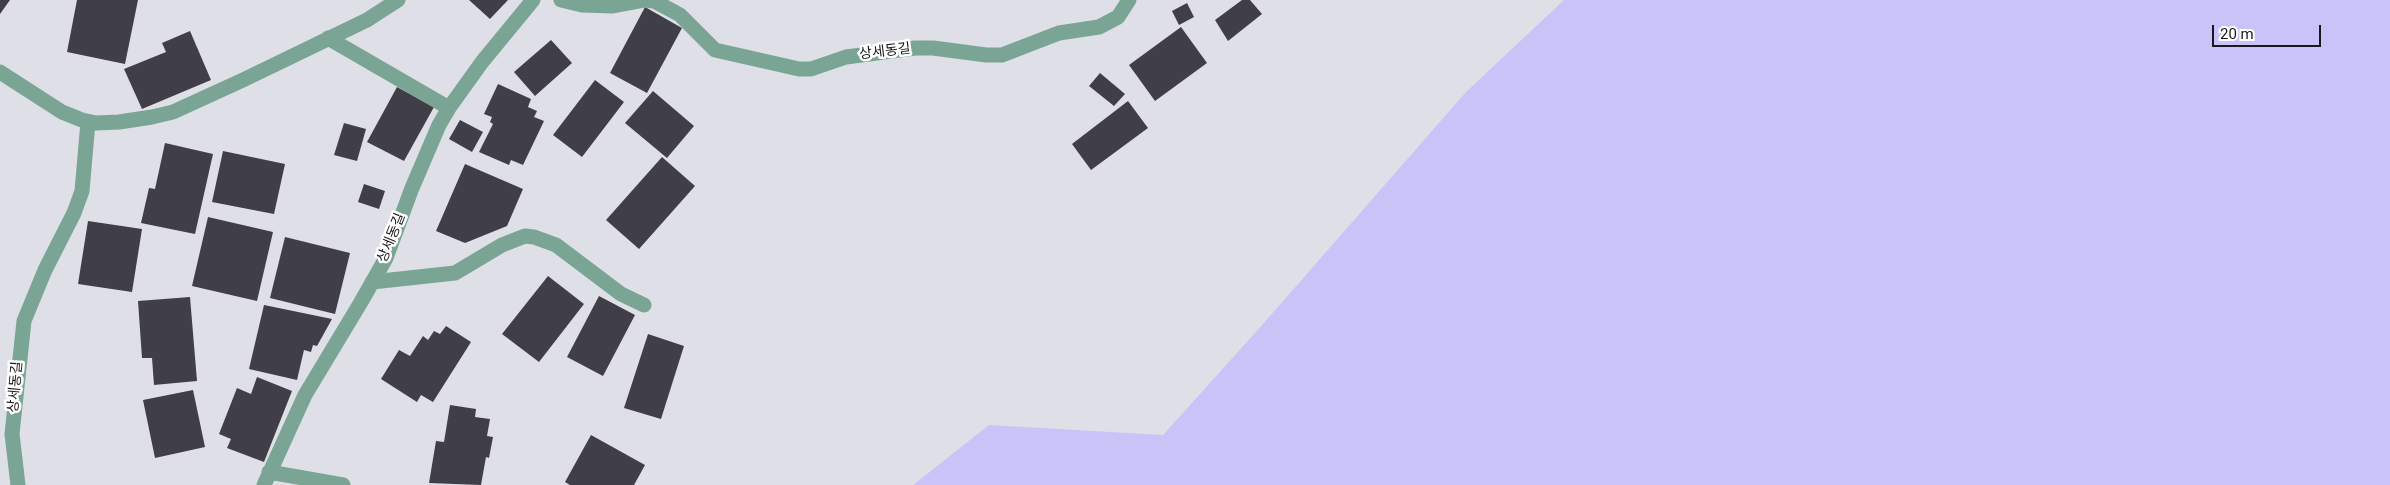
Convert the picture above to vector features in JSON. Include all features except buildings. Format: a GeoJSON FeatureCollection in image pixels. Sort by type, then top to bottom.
{"type":"FeatureCollection","features":[{"type":"Feature","properties":{"kind":"lane"},"geometry":{"type":"LineString","coordinates":[[0,72],[62,112],[88,122],[119,122],[173,112],[367,20],[398,0]]}},
{"type":"Feature","properties":{"kind":"lane","name":"상세동길"},"geometry":{"type":"LineString","coordinates":[[266,478],[305,395],[386,258],[422,164],[449,108],[482,62],[533,0]]}},
{"type":"Feature","properties":{"kind":"lane","name":"상세동길"},"geometry":{"type":"LineString","coordinates":[[561,0],[582,5],[613,6],[645,0],[654,2],[680,16],[714,50],[799,69],[811,69],[846,56],[915,48],[933,48],[986,55],[1002,54],[1058,33],[1099,27],[1118,17],[1129,0]]}},
{"type":"Feature","properties":{"kind":"lane"},"geometry":{"type":"LineString","coordinates":[[328,38],[449,108]]}},
{"type":"Feature","properties":{"kind":"lane","name":"상세동길"},"geometry":{"type":"LineString","coordinates":[[18,485],[12,434],[24,322],[45,270],[74,213],[82,191],[88,122]]}},
{"type":"Feature","properties":{"kind":"lane"},"geometry":{"type":"LineString","coordinates":[[372,282],[454,273],[502,245],[525,236],[534,237],[556,245],[621,294],[644,305]]}},
{"type":"Feature","properties":{"kind":"lane"},"geometry":{"type":"LineString","coordinates":[[266,478],[343,485]]}},
{"type":"Feature","properties":{"kind":"shaded area"},"geometry":{"type":"Polygon","coordinates":[[[1564,0],[2390,0],[2390,485],[913,485],[989,425],[1163,435],[1466,92],[1564,0]]]}}]}
